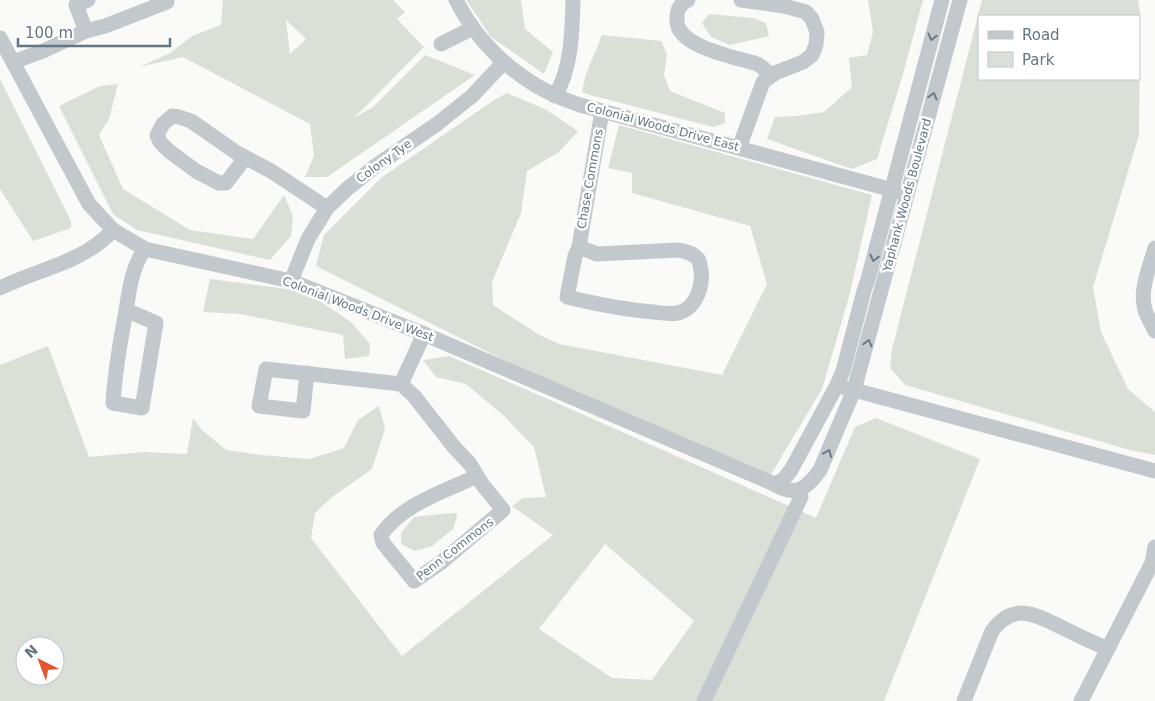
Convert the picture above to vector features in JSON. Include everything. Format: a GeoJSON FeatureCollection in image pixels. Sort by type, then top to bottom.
{"type":"FeatureCollection","features":[{"type":"Feature","properties":{"kind":"street"},"geometry":{"type":"LineString","coordinates":[[86,31],[76,5],[88,0]]}},
{"type":"Feature","properties":{"kind":"street"},"geometry":{"type":"LineString","coordinates":[[13,62],[43,51],[86,31],[105,26],[166,2],[166,0]]}},
{"type":"Feature","properties":{"kind":"street","name":"Colonial Woods Drive East"},"geometry":{"type":"LineString","coordinates":[[456,0],[473,28],[504,62],[525,79],[555,96],[580,105],[907,194]]}},
{"type":"Feature","properties":{"kind":"street"},"geometry":{"type":"LineString","coordinates":[[555,96],[562,84],[568,62],[572,33],[573,0]]}},
{"type":"Feature","properties":{"kind":"street"},"geometry":{"type":"LineString","coordinates":[[688,0],[681,4],[677,12],[676,25],[682,34],[718,53],[759,64],[771,76]]}},
{"type":"Feature","properties":{"kind":"street"},"geometry":{"type":"LineString","coordinates":[[739,148],[764,82],[771,76],[803,62],[812,55],[816,45],[817,32],[812,19],[806,12],[741,0]]}},
{"type":"Feature","properties":{"kind":"street","name":"Yaphank Woods Boulevard"},"geometry":{"type":"LineString","coordinates":[[774,484],[783,480],[791,470],[843,371],[942,0]]}},
{"type":"Feature","properties":{"kind":"street","name":"Yaphank Woods Boulevard"},"geometry":{"type":"LineString","coordinates":[[799,490],[813,480],[820,470],[854,390],[960,0]]}},
{"type":"Feature","properties":{"kind":"street"},"geometry":{"type":"LineString","coordinates":[[441,44],[473,28]]}},
{"type":"Feature","properties":{"kind":"street","name":"Colonial Woods Drive West"},"geometry":{"type":"LineString","coordinates":[[0,38],[89,204],[113,230],[145,249],[290,280],[424,334],[774,484]]}},
{"type":"Feature","properties":{"kind":"street","name":"Colony Tye"},"geometry":{"type":"LineString","coordinates":[[290,280],[308,239],[327,208],[377,165],[442,120],[472,96],[504,62]]}},
{"type":"Feature","properties":{"kind":"street","name":"Chase Commons"},"geometry":{"type":"LineString","coordinates":[[579,247],[597,254],[686,251],[700,261],[700,289],[693,303],[680,313],[631,310],[567,297],[574,256],[579,247],[602,111]]}},
{"type":"Feature","properties":{"kind":"street"},"geometry":{"type":"LineString","coordinates":[[886,211],[885,202],[870,183],[881,180],[891,169],[904,117],[912,111]]}},
{"type":"Feature","properties":{"kind":"street"},"geometry":{"type":"LineString","coordinates":[[245,158],[226,183],[219,183],[196,171],[169,151],[160,142],[157,135],[163,124],[172,116],[191,121],[245,158],[271,171],[327,208]]}},
{"type":"Feature","properties":{"kind":"street"},"geometry":{"type":"LineString","coordinates":[[0,288],[84,253],[105,239],[113,230]]}},
{"type":"Feature","properties":{"kind":"street"},"geometry":{"type":"LineString","coordinates":[[1155,248],[1143,295],[1146,312],[1155,331]]}},
{"type":"Feature","properties":{"kind":"street"},"geometry":{"type":"LineString","coordinates":[[126,310],[156,323],[142,408],[113,403],[115,373],[126,310],[131,284],[140,256],[145,249]]}},
{"type":"Feature","properties":{"kind":"street"},"geometry":{"type":"LineString","coordinates":[[854,390],[850,378],[850,366],[871,288],[868,279]]}},
{"type":"Feature","properties":{"kind":"street"},"geometry":{"type":"LineString","coordinates":[[307,373],[400,384],[424,334]]}},
{"type":"Feature","properties":{"kind":"street","name":"Penn Commons"},"geometry":{"type":"LineString","coordinates":[[400,384],[414,396],[454,447],[470,464],[482,484],[503,510],[443,561],[414,581],[383,543],[381,535],[388,525],[404,511],[477,476]]}},
{"type":"Feature","properties":{"kind":"street"},"geometry":{"type":"LineString","coordinates":[[836,387],[854,390],[1155,472]]}},
{"type":"Feature","properties":{"kind":"street"},"geometry":{"type":"LineString","coordinates":[[704,701],[801,497],[799,490],[783,490],[774,484]]}},
{"type":"Feature","properties":{"kind":"street"},"geometry":{"type":"LineString","coordinates":[[1082,701],[1153,564],[1155,548]]}},
{"type":"Feature","properties":{"kind":"street"},"geometry":{"type":"LineString","coordinates":[[964,701],[992,631],[1001,621],[1012,614],[1025,613],[1039,616],[1108,650]]}},
{"type":"Feature","properties":{"kind":"green space"},"geometry":{"type":"Polygon","coordinates":[[[223,0],[393,0],[405,12],[397,19],[424,47],[354,118],[373,107],[425,55],[475,75],[327,177],[305,177],[314,156],[310,124],[183,57],[139,67],[170,53],[192,36],[221,25],[223,0]],[[286,20],[290,54],[306,39],[286,20]]]}},
{"type":"Feature","properties":{"kind":"green space"},"geometry":{"type":"Polygon","coordinates":[[[466,0],[521,0],[525,29],[553,52],[544,74],[491,37],[466,0]]]}},
{"type":"Feature","properties":{"kind":"green space"},"geometry":{"type":"Polygon","coordinates":[[[868,0],[923,0],[877,159],[852,169],[767,139],[775,117],[824,112],[852,87],[849,58],[867,55],[873,32],[868,0]]]}},
{"type":"Feature","properties":{"kind":"green space"},"geometry":{"type":"Polygon","coordinates":[[[982,0],[1138,0],[1140,15],[978,15],[982,0]]]}},
{"type":"Feature","properties":{"kind":"green space"},"geometry":{"type":"Polygon","coordinates":[[[709,14],[753,18],[766,23],[769,36],[730,45],[711,37],[702,23],[709,14]]]}},
{"type":"Feature","properties":{"kind":"green space"},"geometry":{"type":"Polygon","coordinates":[[[978,16],[978,80],[1139,80],[1139,135],[1093,287],[1101,332],[1128,389],[1155,412],[1155,455],[1130,450],[905,385],[890,368],[892,349],[978,16]]]}},
{"type":"Feature","properties":{"kind":"green space"},"geometry":{"type":"Polygon","coordinates":[[[602,35],[661,41],[667,54],[664,75],[670,91],[725,113],[725,123],[713,127],[582,92],[586,74],[602,35]]]}},
{"type":"Feature","properties":{"kind":"green space"},"geometry":{"type":"Polygon","coordinates":[[[0,79],[71,221],[71,228],[33,241],[0,189],[0,79]]]}},
{"type":"Feature","properties":{"kind":"green space"},"geometry":{"type":"Polygon","coordinates":[[[118,84],[109,119],[99,135],[123,189],[190,230],[253,239],[284,195],[293,216],[291,236],[270,260],[137,230],[113,214],[59,106],[100,86],[118,84]]]}},
{"type":"Feature","properties":{"kind":"green space"},"geometry":{"type":"Polygon","coordinates":[[[507,93],[545,109],[578,131],[559,152],[527,171],[521,213],[492,282],[493,305],[538,334],[559,344],[722,375],[767,284],[750,226],[632,193],[632,173],[608,168],[619,125],[872,195],[849,297],[822,389],[770,476],[558,387],[316,266],[324,235],[381,178],[507,93]]]}},
{"type":"Feature","properties":{"kind":"green space"},"geometry":{"type":"Polygon","coordinates":[[[210,279],[296,290],[323,303],[351,322],[370,344],[369,356],[345,359],[343,335],[240,314],[203,312],[210,279]]]}},
{"type":"Feature","properties":{"kind":"green space"},"geometry":{"type":"Polygon","coordinates":[[[48,346],[89,457],[144,452],[187,454],[193,418],[202,430],[226,450],[309,459],[344,448],[358,420],[379,406],[385,429],[372,469],[332,497],[315,513],[311,538],[402,656],[553,535],[512,506],[523,498],[546,497],[534,447],[502,414],[466,384],[436,377],[423,360],[449,356],[816,518],[855,427],[876,418],[980,459],[884,701],[0,701],[0,365],[48,346]],[[605,544],[539,629],[612,678],[652,680],[694,621],[605,544]]]}},
{"type":"Feature","properties":{"kind":"green space"},"geometry":{"type":"Polygon","coordinates":[[[456,513],[457,516],[453,529],[432,546],[415,551],[401,544],[401,533],[414,517],[456,513]]]}}]}
